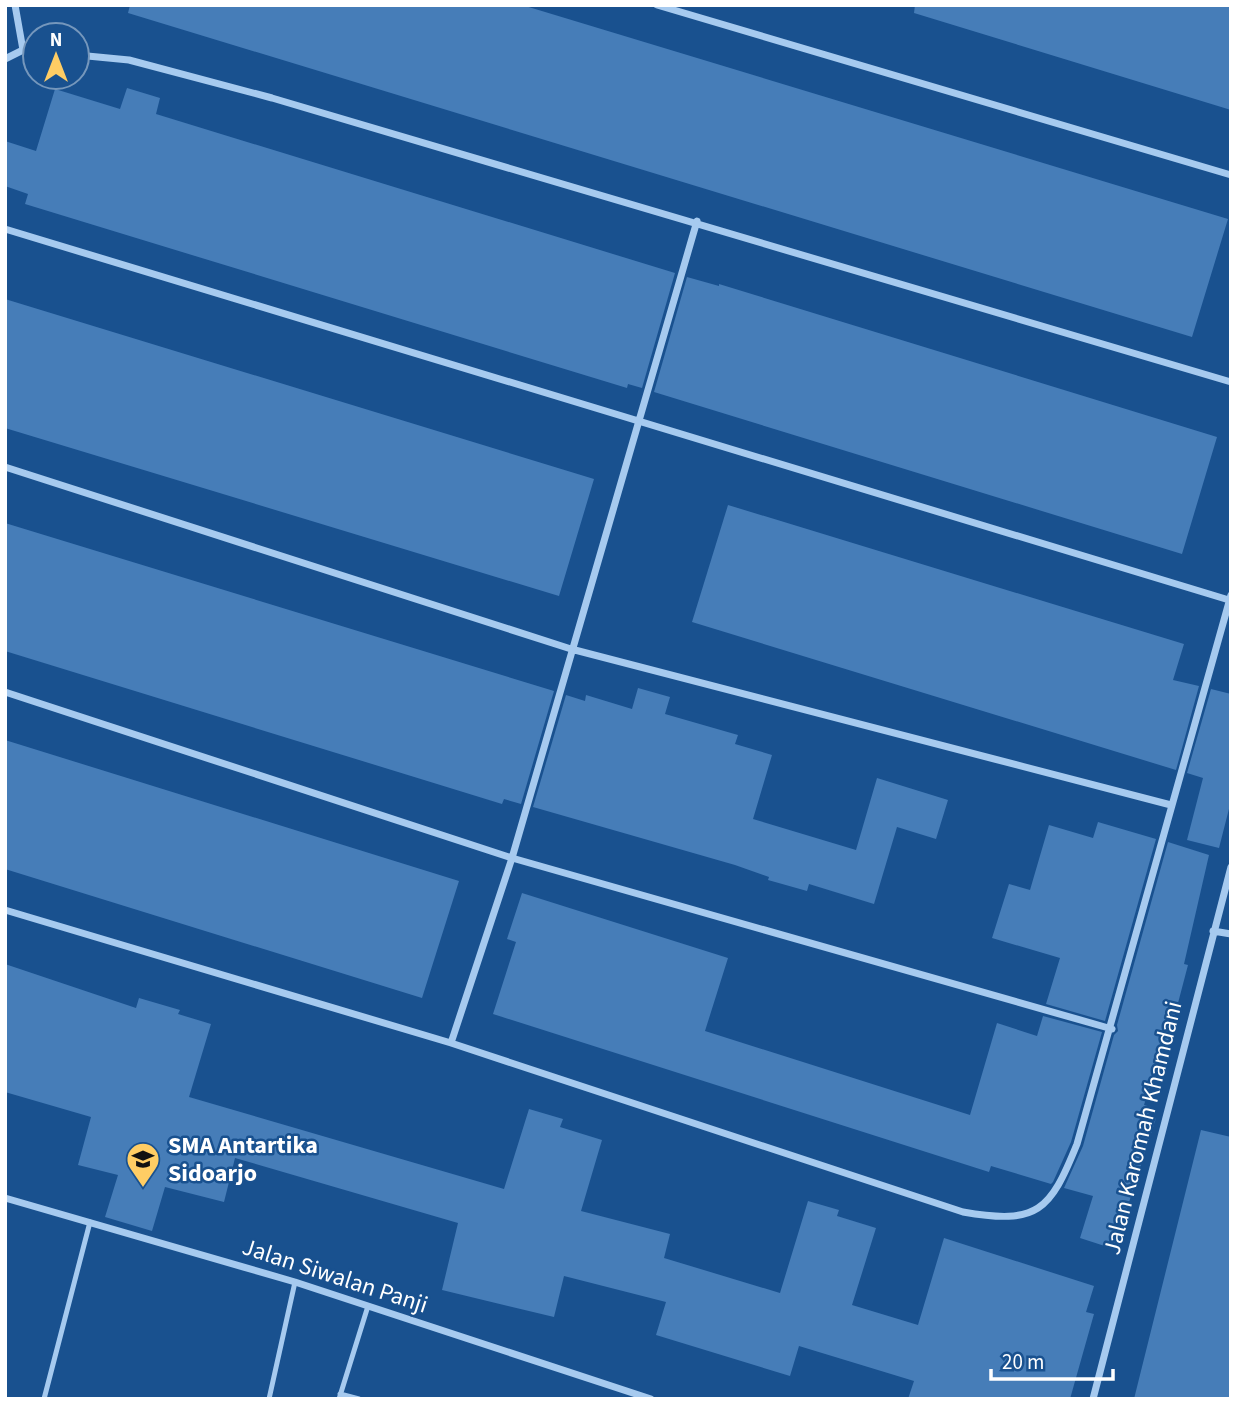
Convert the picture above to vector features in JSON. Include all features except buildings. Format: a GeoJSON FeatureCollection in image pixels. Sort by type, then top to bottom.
{"type":"FeatureCollection","features":[{"type":"Feature","properties":{"kind":"street"},"geometry":{"type":"LineString","coordinates":[[15,5],[21,40]]}},
{"type":"Feature","properties":{"kind":"street"},"geometry":{"type":"LineString","coordinates":[[657,5],[1231,175]]}},
{"type":"Feature","properties":{"kind":"street"},"geometry":{"type":"LineString","coordinates":[[5,59],[21,52]]}},
{"type":"Feature","properties":{"kind":"street"},"geometry":{"type":"LineString","coordinates":[[91,56],[129,60],[272,98],[1230,380]]}},
{"type":"Feature","properties":{"kind":"street"},"geometry":{"type":"LineString","coordinates":[[451,1043],[512,858],[697,221]]}},
{"type":"Feature","properties":{"kind":"street"},"geometry":{"type":"LineString","coordinates":[[5,229],[1230,598],[1171,805],[1112,1029],[1077,1144],[1062,1182],[1046,1205],[1024,1216],[989,1217],[962,1212],[451,1043],[5,910]]}},
{"type":"Feature","properties":{"kind":"street"},"geometry":{"type":"LineString","coordinates":[[5,467],[571,649],[1171,805]]}},
{"type":"Feature","properties":{"kind":"street"},"geometry":{"type":"LineString","coordinates":[[5,692],[512,858],[1112,1029]]}},
{"type":"Feature","properties":{"kind":"street","name":"Jalan Karomah Khamdani"},"geometry":{"type":"LineString","coordinates":[[1093,1399],[1231,867]]}},
{"type":"Feature","properties":{"kind":"street"},"geometry":{"type":"LineString","coordinates":[[1213,931],[1231,934]]}},
{"type":"Feature","properties":{"kind":"street","name":"Jalan Siwalan Panji"},"geometry":{"type":"LineString","coordinates":[[5,1198],[295,1282],[651,1399]]}},
{"type":"Feature","properties":{"kind":"lane"},"geometry":{"type":"LineString","coordinates":[[44,1399],[90,1222]]}},
{"type":"Feature","properties":{"kind":"lane"},"geometry":{"type":"LineString","coordinates":[[269,1399],[295,1282]]}},
{"type":"Feature","properties":{"kind":"lane"},"geometry":{"type":"LineString","coordinates":[[359,1399],[340,1396],[368,1306]]}},
{"type":"Feature","properties":{"kind":"place","name":"SMA Antartika Sidoarjo"},"geometry":{"type":"Point","coordinates":[143,1189]}}]}
